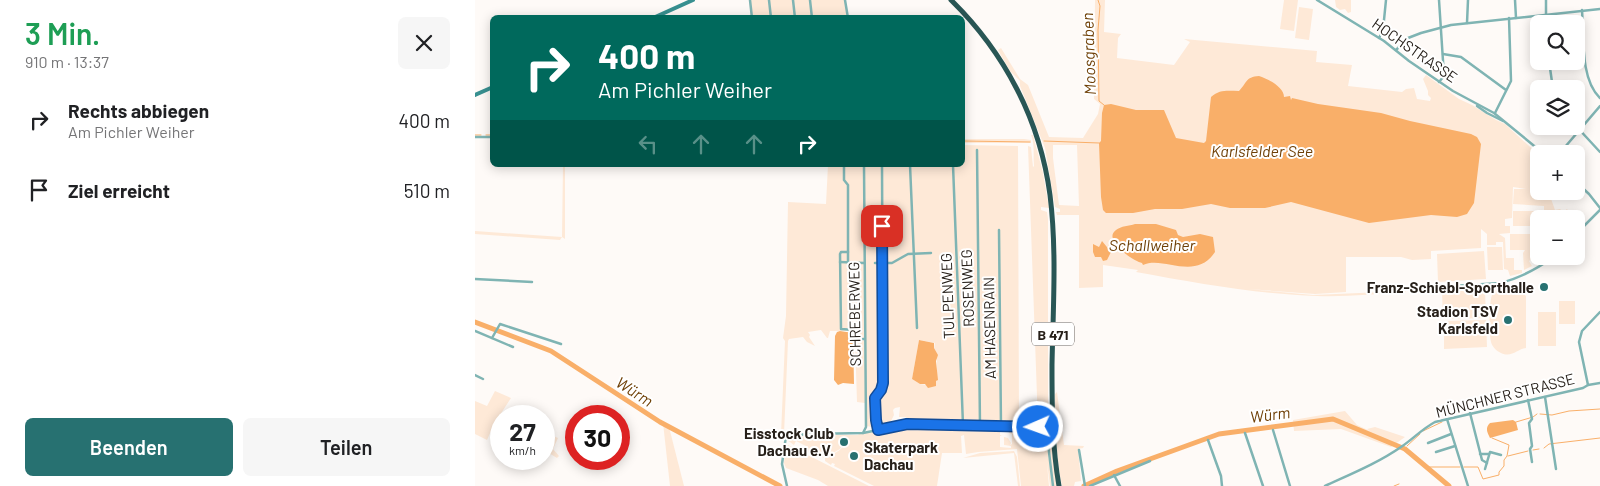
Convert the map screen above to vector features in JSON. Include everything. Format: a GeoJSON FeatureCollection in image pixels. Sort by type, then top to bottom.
{"type":"FeatureCollection","features":[{"type":"Feature","properties":{"kind":"highway","name":"B 471"},"geometry":{"type":"LineString","coordinates":[[951,0],[982,33],[1010,74],[1032,122],[1044,164],[1050,195],[1052,230],[1052,416],[1053,443],[1059,486]]}},
{"type":"Feature","properties":{"kind":"main road"},"geometry":{"type":"LineString","coordinates":[[660,15],[693,0]]}},
{"type":"Feature","properties":{"kind":"main road"},"geometry":{"type":"LineString","coordinates":[[475,95],[490,89]]}},
{"type":"Feature","properties":{"kind":"street"},"geometry":{"type":"LineString","coordinates":[[750,0],[752,15]]}},
{"type":"Feature","properties":{"kind":"street"},"geometry":{"type":"LineString","coordinates":[[769,0],[771,15]]}},
{"type":"Feature","properties":{"kind":"street"},"geometry":{"type":"LineString","coordinates":[[793,0],[795,15]]}},
{"type":"Feature","properties":{"kind":"street"},"geometry":{"type":"LineString","coordinates":[[810,0],[812,15]]}},
{"type":"Feature","properties":{"kind":"street"},"geometry":{"type":"LineString","coordinates":[[845,0],[848,15]]}},
{"type":"Feature","properties":{"kind":"street","name":"HOCHSTRASSE"},"geometry":{"type":"LineString","coordinates":[[1317,0],[1379,38],[1439,82],[1483,111],[1506,123]]}},
{"type":"Feature","properties":{"kind":"street"},"geometry":{"type":"LineString","coordinates":[[1379,38],[1383,30],[1386,0]]}},
{"type":"Feature","properties":{"kind":"street"},"geometry":{"type":"LineString","coordinates":[[1439,0],[1444,76],[1439,82]]}},
{"type":"Feature","properties":{"kind":"street"},"geometry":{"type":"LineString","coordinates":[[1467,23],[1468,0]]}},
{"type":"Feature","properties":{"kind":"street"},"geometry":{"type":"LineString","coordinates":[[1515,0],[1516,18]]}},
{"type":"Feature","properties":{"kind":"street"},"geometry":{"type":"LineString","coordinates":[[1546,0],[1547,14]]}},
{"type":"Feature","properties":{"kind":"street"},"geometry":{"type":"LineString","coordinates":[[1396,50],[1409,38],[1441,27],[1600,8]]}},
{"type":"Feature","properties":{"kind":"street"},"geometry":{"type":"LineString","coordinates":[[1582,10],[1587,73],[1590,85],[1600,98]]}},
{"type":"Feature","properties":{"kind":"street"},"geometry":{"type":"LineString","coordinates":[[1494,113],[1511,81],[1509,18]]}},
{"type":"Feature","properties":{"kind":"street"},"geometry":{"type":"LineString","coordinates":[[1443,54],[1461,57],[1506,90]]}},
{"type":"Feature","properties":{"kind":"street","name":"HOCHSTRASSE"},"geometry":{"type":"LineString","coordinates":[[1474,104],[1494,113],[1533,145]]}},
{"type":"Feature","properties":{"kind":"street"},"geometry":{"type":"LineString","coordinates":[[1585,123],[1599,109]]}},
{"type":"Feature","properties":{"kind":"street"},"geometry":{"type":"LineString","coordinates":[[1566,145],[1574,135]]}},
{"type":"Feature","properties":{"kind":"street"},"geometry":{"type":"LineString","coordinates":[[1583,135],[1600,152]]}},
{"type":"Feature","properties":{"kind":"street"},"geometry":{"type":"LineString","coordinates":[[475,137],[490,137]]}},
{"type":"Feature","properties":{"kind":"street","name":"ROSENWEG"},"geometry":{"type":"LineString","coordinates":[[977,150],[980,426]]}},
{"type":"Feature","properties":{"kind":"street"},"geometry":{"type":"LineString","coordinates":[[844,167],[844,180],[847,185],[848,262]]}},
{"type":"Feature","properties":{"kind":"street","name":"SCHREBERWEG"},"geometry":{"type":"LineString","coordinates":[[863,167],[866,428],[863,433]]}},
{"type":"Feature","properties":{"kind":"street"},"geometry":{"type":"LineString","coordinates":[[878,430],[875,398],[883,387],[882,167]]}},
{"type":"Feature","properties":{"kind":"street"},"geometry":{"type":"LineString","coordinates":[[910,167],[917,328]]}},
{"type":"Feature","properties":{"kind":"street","name":"TULPENWEG"},"geometry":{"type":"LineString","coordinates":[[953,167],[963,425]]}},
{"type":"Feature","properties":{"kind":"street"},"geometry":{"type":"LineString","coordinates":[[1585,190],[1600,209],[1585,225]]}},
{"type":"Feature","properties":{"kind":"street","name":"AM HASENRAIN"},"geometry":{"type":"LineString","coordinates":[[999,230],[1001,427]]}},
{"type":"Feature","properties":{"kind":"street"},"geometry":{"type":"LineString","coordinates":[[848,252],[840,252],[841,329],[855,330],[857,339],[865,339]]}},
{"type":"Feature","properties":{"kind":"street"},"geometry":{"type":"LineString","coordinates":[[875,263],[897,261],[908,254],[931,253]]}},
{"type":"Feature","properties":{"kind":"street"},"geometry":{"type":"LineString","coordinates":[[840,262],[864,263]]}},
{"type":"Feature","properties":{"kind":"street"},"geometry":{"type":"LineString","coordinates":[[1405,290],[1500,283],[1535,270],[1542,265]]}},
{"type":"Feature","properties":{"kind":"street"},"geometry":{"type":"LineString","coordinates":[[475,279],[533,282]]}},
{"type":"Feature","properties":{"kind":"street","name":"MÜNCHNER STRASSE"},"geometry":{"type":"LineString","coordinates":[[1588,385],[1579,342],[1582,331],[1600,312]]}},
{"type":"Feature","properties":{"kind":"street"},"geometry":{"type":"LineString","coordinates":[[492,338],[500,324],[561,344]]}},
{"type":"Feature","properties":{"kind":"street"},"geometry":{"type":"LineString","coordinates":[[475,331],[513,347]]}},
{"type":"Feature","properties":{"kind":"street"},"geometry":{"type":"LineString","coordinates":[[475,375],[483,379]]}},
{"type":"Feature","properties":{"kind":"street","name":"MÜNCHNER STRASSE"},"geometry":{"type":"LineString","coordinates":[[1327,486],[1372,465],[1402,447],[1424,428],[1435,422],[1583,388],[1588,385],[1600,384]]}},
{"type":"Feature","properties":{"kind":"street"},"geometry":{"type":"LineString","coordinates":[[1545,397],[1556,469]]}},
{"type":"Feature","properties":{"kind":"street"},"geometry":{"type":"LineString","coordinates":[[1528,400],[1532,446],[1529,448],[1532,462]]}},
{"type":"Feature","properties":{"kind":"street"},"geometry":{"type":"LineString","coordinates":[[1470,413],[1482,460],[1487,463]]}},
{"type":"Feature","properties":{"kind":"street"},"geometry":{"type":"LineString","coordinates":[[1447,419],[1468,486]]}},
{"type":"Feature","properties":{"kind":"street"},"geometry":{"type":"LineString","coordinates":[[787,486],[782,464],[786,436],[863,433],[907,424],[1038,427],[1045,430],[1047,435],[1053,486]]}},
{"type":"Feature","properties":{"kind":"street"},"geometry":{"type":"LineString","coordinates":[[1273,430],[1290,486]]}},
{"type":"Feature","properties":{"kind":"street"},"geometry":{"type":"LineString","coordinates":[[1245,433],[1263,486]]}},
{"type":"Feature","properties":{"kind":"street"},"geometry":{"type":"LineString","coordinates":[[1429,443],[1451,434]]}},
{"type":"Feature","properties":{"kind":"street"},"geometry":{"type":"LineString","coordinates":[[1209,440],[1221,476],[1221,486]]}},
{"type":"Feature","properties":{"kind":"street"},"geometry":{"type":"LineString","coordinates":[[1436,452],[1455,446]]}},
{"type":"Feature","properties":{"kind":"street"},"geometry":{"type":"LineString","coordinates":[[1079,450],[1085,485]]}},
{"type":"Feature","properties":{"kind":"street"},"geometry":{"type":"LineString","coordinates":[[1480,454],[1489,454],[1490,452],[1501,455]]}},
{"type":"Feature","properties":{"kind":"street"},"geometry":{"type":"LineString","coordinates":[[1485,469],[1489,454]]}},
{"type":"Feature","properties":{"kind":"street"},"geometry":{"type":"LineString","coordinates":[[1090,486],[1150,461]]}},
{"type":"Feature","properties":{"kind":"street"},"geometry":{"type":"LineString","coordinates":[[1114,475],[1119,486]]}},
{"type":"Feature","properties":{"kind":"shaded area"},"geometry":{"type":"Polygon","coordinates":[[[749,0],[845,0],[847,15],[751,15],[749,0]]]}},
{"type":"Feature","properties":{"kind":"shaded area"},"geometry":{"type":"Polygon","coordinates":[[[1095,0],[1105,0],[1104,32],[1121,34],[1118,38],[1117,58],[1174,65],[1190,42],[1184,39],[1317,51],[1316,62],[1352,65],[1348,86],[1402,92],[1406,89],[1414,88],[1417,99],[1430,101],[1431,98],[1428,95],[1423,79],[1426,75],[1459,99],[1505,124],[1530,147],[1530,200],[1551,200],[1555,210],[1544,210],[1544,206],[1513,204],[1514,189],[1526,189],[1513,187],[1512,218],[1505,219],[1505,226],[1510,226],[1510,233],[1499,234],[1505,238],[1506,258],[1514,258],[1514,270],[1522,270],[1522,273],[1510,276],[1508,270],[1504,269],[1503,242],[1496,242],[1496,245],[1487,245],[1487,234],[1481,229],[1481,248],[1431,251],[1431,259],[1346,257],[1346,292],[1315,294],[1248,289],[1313,295],[1405,292],[1328,296],[1271,293],[1204,284],[1136,272],[1138,270],[1103,265],[1103,287],[1079,288],[1079,215],[1057,215],[1056,212],[1060,212],[1060,209],[1055,207],[1045,148],[1020,86],[1020,81],[1010,71],[998,50],[1001,48],[1020,79],[1028,85],[1049,137],[1083,138],[1098,114],[1100,104],[1094,99],[1095,0]],[[1053,145],[1059,205],[1079,206],[1077,145],[1053,145]]]}},
{"type":"Feature","properties":{"kind":"shaded area"},"geometry":{"type":"Polygon","coordinates":[[[1284,0],[1298,0],[1294,31],[1280,29],[1284,0]]]}},
{"type":"Feature","properties":{"kind":"shaded area"},"geometry":{"type":"Polygon","coordinates":[[[1335,0],[1351,0],[1351,12],[1348,13],[1345,9],[1340,10],[1336,7],[1335,0]]]}},
{"type":"Feature","properties":{"kind":"shaded area"},"geometry":{"type":"Polygon","coordinates":[[[1299,7],[1313,9],[1309,40],[1295,38],[1299,7]]]}},
{"type":"Feature","properties":{"kind":"shaded area"},"geometry":{"type":"Polygon","coordinates":[[[1031,135],[1033,135],[1043,173],[1049,208],[1041,207],[1041,210],[1047,212],[1048,219],[1048,399],[1049,428],[1057,486],[1054,486],[1047,430],[1042,426],[907,423],[890,426],[895,422],[907,419],[906,417],[899,417],[900,407],[893,410],[894,415],[888,427],[881,428],[877,417],[876,403],[878,395],[882,394],[883,387],[874,395],[875,428],[867,426],[865,403],[857,402],[853,331],[830,331],[828,338],[821,330],[808,332],[815,346],[807,342],[803,337],[789,339],[784,434],[781,434],[788,202],[826,204],[828,167],[965,167],[965,145],[1018,146],[1019,425],[1038,424],[1028,146],[1031,147],[1033,167],[1034,150],[1031,135]],[[919,340],[912,379],[920,384],[935,386],[937,380],[937,354],[934,348],[935,343],[919,340]]]}},
{"type":"Feature","properties":{"kind":"shaded area"},"geometry":{"type":"Polygon","coordinates":[[[965,139],[1024,139],[1031,140],[1031,143],[965,143],[965,139]]]}},
{"type":"Feature","properties":{"kind":"shaded area"},"geometry":{"type":"Polygon","coordinates":[[[563,167],[565,167],[565,239],[562,237],[563,167]]]}},
{"type":"Feature","properties":{"kind":"shaded area"},"geometry":{"type":"Polygon","coordinates":[[[1513,211],[1530,211],[1530,226],[1513,226],[1513,211]]]}},
{"type":"Feature","properties":{"kind":"shaded area"},"geometry":{"type":"Polygon","coordinates":[[[475,231],[562,237],[560,240],[475,234],[475,231]]]}},
{"type":"Feature","properties":{"kind":"shaded area"},"geometry":{"type":"Polygon","coordinates":[[[1510,234],[1530,234],[1529,261],[1532,266],[1524,270],[1523,253],[1525,250],[1510,250],[1510,234]]]}},
{"type":"Feature","properties":{"kind":"shaded area"},"geometry":{"type":"Polygon","coordinates":[[[1487,247],[1502,247],[1503,270],[1488,270],[1487,247]]]}},
{"type":"Feature","properties":{"kind":"shaded area"},"geometry":{"type":"Polygon","coordinates":[[[1484,251],[1486,279],[1438,282],[1437,254],[1484,251]]]}},
{"type":"Feature","properties":{"kind":"shaded area","name":"Stadion TSV Karlsfeld"},"geometry":{"type":"Polygon","coordinates":[[[1504,285],[1515,286],[1526,296],[1526,348],[1511,354],[1497,351],[1491,342],[1491,299],[1495,290],[1504,285]]]}},
{"type":"Feature","properties":{"kind":"shaded area"},"geometry":{"type":"Polygon","coordinates":[[[1485,290],[1486,318],[1443,319],[1442,291],[1485,290]]]}},
{"type":"Feature","properties":{"kind":"shaded area"},"geometry":{"type":"Polygon","coordinates":[[[1559,301],[1575,301],[1575,324],[1559,324],[1559,301]]]}},
{"type":"Feature","properties":{"kind":"shaded area"},"geometry":{"type":"Polygon","coordinates":[[[1538,312],[1556,312],[1556,346],[1538,346],[1538,312]]]}},
{"type":"Feature","properties":{"kind":"shaded area"},"geometry":{"type":"Polygon","coordinates":[[[1486,320],[1487,347],[1444,349],[1444,321],[1486,320]]]}},
{"type":"Feature","properties":{"kind":"shaded area"},"geometry":{"type":"Polygon","coordinates":[[[495,391],[511,398],[506,405],[490,405],[490,433],[487,440],[475,434],[475,401],[487,406],[495,391]]]}},
{"type":"Feature","properties":{"kind":"shaded area"},"geometry":{"type":"Polygon","coordinates":[[[1057,392],[1064,445],[1084,446],[1078,449],[1081,481],[1075,482],[1074,486],[1062,486],[1058,463],[1056,429],[1055,394],[1057,392]]]}},
{"type":"Feature","properties":{"kind":"shaded area"},"geometry":{"type":"Polygon","coordinates":[[[1345,411],[1357,425],[1370,431],[1367,429],[1375,427],[1405,437],[1391,447],[1341,429],[1294,431],[1293,420],[1345,411]]]}},
{"type":"Feature","properties":{"kind":"shaded area"},"geometry":{"type":"Polygon","coordinates":[[[663,423],[669,427],[684,486],[670,486],[663,423]]]}},
{"type":"Feature","properties":{"kind":"shaded area"},"geometry":{"type":"Polygon","coordinates":[[[908,426],[1000,429],[1000,435],[1002,435],[1000,436],[1000,447],[1011,448],[1011,446],[1004,445],[1004,437],[1008,438],[1011,443],[1010,445],[1012,444],[1012,434],[1004,428],[1030,428],[1032,431],[1035,427],[1042,428],[1046,436],[1052,486],[1050,486],[1047,463],[1049,486],[1021,486],[1017,449],[966,454],[964,435],[961,436],[962,453],[942,453],[937,486],[874,486],[834,466],[835,464],[832,463],[831,465],[825,461],[825,458],[842,448],[845,437],[841,437],[841,443],[843,444],[840,449],[824,458],[812,451],[810,453],[806,451],[808,447],[796,441],[794,445],[787,440],[788,437],[814,435],[858,435],[908,426]]]}},
{"type":"Feature","properties":{"kind":"shaded area"},"geometry":{"type":"Polygon","coordinates":[[[786,445],[869,486],[828,486],[818,480],[786,468],[784,463],[786,445]]]}},
{"type":"Feature","properties":{"kind":"shaded area"},"geometry":{"type":"Polygon","coordinates":[[[1014,451],[1017,457],[1020,486],[1018,486],[1014,453],[963,458],[980,453],[1014,451]]]}},
{"type":"Feature","properties":{"kind":"water","name":"Karlsfelder See"},"geometry":{"type":"Polygon","coordinates":[[[1259,76],[1275,84],[1281,90],[1284,97],[1290,96],[1291,100],[1292,98],[1318,104],[1381,113],[1477,137],[1481,144],[1474,203],[1467,214],[1457,217],[1431,215],[1369,223],[1291,202],[1265,208],[1230,208],[1211,204],[1182,209],[1155,209],[1133,213],[1106,213],[1103,210],[1099,143],[1101,141],[1104,105],[1111,104],[1136,110],[1164,110],[1176,138],[1204,143],[1206,141],[1211,97],[1221,92],[1239,91],[1249,79],[1259,76]]]}},
{"type":"Feature","properties":{"kind":"water","name":"Schallweiher"},"geometry":{"type":"Polygon","coordinates":[[[1135,224],[1156,224],[1176,230],[1178,235],[1183,237],[1200,234],[1213,237],[1215,252],[1207,261],[1189,267],[1160,263],[1143,265],[1120,250],[1113,239],[1113,234],[1116,230],[1135,224]]]}},
{"type":"Feature","properties":{"kind":"water"},"geometry":{"type":"Polygon","coordinates":[[[1102,241],[1111,252],[1107,260],[1103,261],[1101,257],[1095,257],[1093,252],[1093,244],[1099,247],[1102,241]]]}},
{"type":"Feature","properties":{"kind":"water"},"geometry":{"type":"Polygon","coordinates":[[[840,331],[853,333],[854,384],[843,383],[838,385],[834,380],[835,336],[840,331]]]}},
{"type":"Feature","properties":{"kind":"water"},"geometry":{"type":"Polygon","coordinates":[[[919,340],[934,343],[934,348],[938,355],[936,361],[938,380],[936,381],[936,386],[928,388],[925,384],[920,384],[912,379],[919,340]]]}},
{"type":"Feature","properties":{"kind":"water"},"geometry":{"type":"Polygon","coordinates":[[[1513,420],[1516,422],[1518,430],[1490,438],[1487,427],[1490,423],[1513,420]]]}},
{"type":"Feature","properties":{"kind":"waterway","name":"Moosgraben"},"geometry":{"type":"LineString","coordinates":[[1098,0],[1100,6],[1098,30],[1099,101],[1104,105]]}},
{"type":"Feature","properties":{"kind":"waterway"},"geometry":{"type":"LineString","coordinates":[[475,135],[481,135]]}},
{"type":"Feature","properties":{"kind":"waterway"},"geometry":{"type":"LineString","coordinates":[[965,141],[1030,142]]}},
{"type":"Feature","properties":{"kind":"waterway"},"geometry":{"type":"LineString","coordinates":[[1044,141],[1099,143]]}},
{"type":"Feature","properties":{"kind":"waterway","name":"Würm"},"geometry":{"type":"LineString","coordinates":[[475,322],[551,351],[660,422],[780,486]]}},
{"type":"Feature","properties":{"kind":"waterway"},"geometry":{"type":"LineString","coordinates":[[1540,414],[1552,415],[1569,411],[1600,409]]}},
{"type":"Feature","properties":{"kind":"waterway"},"geometry":{"type":"LineString","coordinates":[[1516,422],[1537,414]]}},
{"type":"Feature","properties":{"kind":"waterway","name":"Würm"},"geometry":{"type":"LineString","coordinates":[[1084,486],[1117,471],[1219,434],[1333,419],[1405,449],[1449,486]]}},
{"type":"Feature","properties":{"kind":"waterway"},"geometry":{"type":"LineString","coordinates":[[1423,431],[1442,422]]}},
{"type":"Feature","properties":{"kind":"waterway"},"geometry":{"type":"LineString","coordinates":[[1407,446],[1420,434]]}},
{"type":"Feature","properties":{"kind":"waterway"},"geometry":{"type":"LineString","coordinates":[[1464,467],[1478,467],[1483,479],[1499,475],[1504,466],[1509,445],[1492,438]]}},
{"type":"Feature","properties":{"kind":"waterway"},"geometry":{"type":"LineString","coordinates":[[1544,448],[1549,444],[1600,438]]}},
{"type":"Feature","properties":{"kind":"waterway"},"geometry":{"type":"LineString","coordinates":[[1533,450],[1539,449]]}},
{"type":"Feature","properties":{"kind":"waterway"},"geometry":{"type":"LineString","coordinates":[[1508,456],[1528,451]]}},
{"type":"Feature","properties":{"kind":"waterway"},"geometry":{"type":"LineString","coordinates":[[1428,467],[1460,467]]}},
{"type":"Feature","properties":{"kind":"waterway"},"geometry":{"type":"LineString","coordinates":[[1394,486],[1399,484]]}},
{"type":"Feature","properties":{"kind":"place","name":"Franz-Schiebl-Sporthalle"},"geometry":{"type":"Point","coordinates":[1544,287]}},
{"type":"Feature","properties":{"kind":"place","name":"Stadion TSV Karlsfeld"},"geometry":{"type":"Point","coordinates":[1508,320]}},
{"type":"Feature","properties":{"kind":"place","name":"Eisstock Club Dachau e.V."},"geometry":{"type":"Point","coordinates":[844,442]}},
{"type":"Feature","properties":{"kind":"place","name":"Skaterpark Dachau"},"geometry":{"type":"Point","coordinates":[854,456]}},
{"type":"Feature","properties":{"kind":"route"},"geometry":{"type":"LineString","coordinates":[[882,226],[883,387],[875,398],[878,430],[907,424],[1016,428],[1038,427]]}}]}
